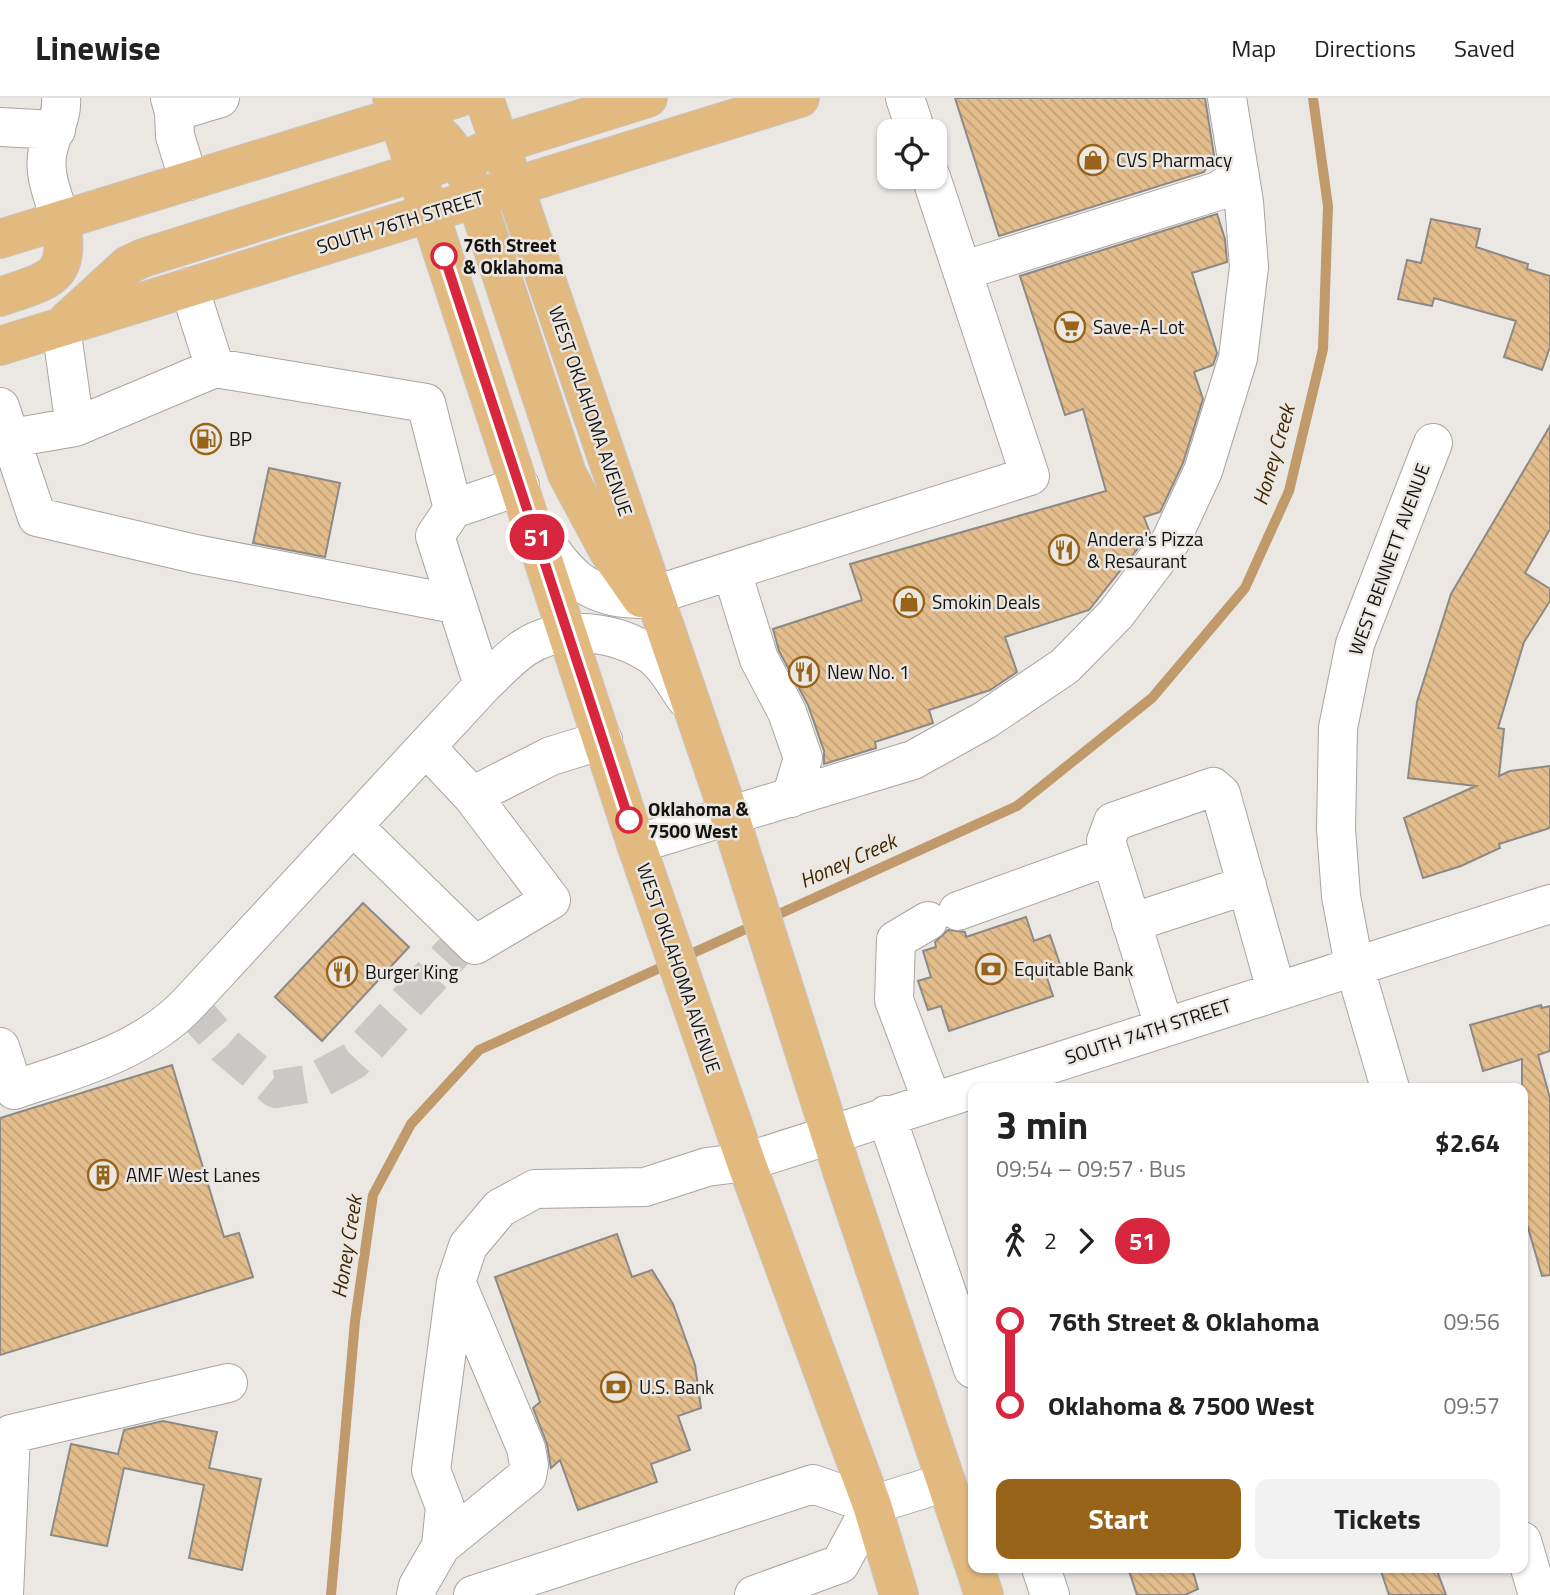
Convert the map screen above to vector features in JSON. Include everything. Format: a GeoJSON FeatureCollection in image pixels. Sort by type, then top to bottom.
{"type":"FeatureCollection","features":[{"type":"Feature","properties":{"kind":"main road"},"geometry":{"type":"LineString","coordinates":[[474,161],[483,98]]}},
{"type":"Feature","properties":{"kind":"main road"},"geometry":{"type":"LineString","coordinates":[[61,327],[128,265],[143,258],[416,172],[474,161],[648,98]]}},
{"type":"Feature","properties":{"kind":"main road","name":"SOUTH 76TH STREET"},"geometry":{"type":"LineString","coordinates":[[0,345],[430,212],[474,161],[514,186],[800,98]]}},
{"type":"Feature","properties":{"kind":"main road"},"geometry":{"type":"LineString","coordinates":[[0,239],[188,181],[395,107],[448,99],[474,161],[567,474],[609,552],[648,598]]}},
{"type":"Feature","properties":{"kind":"main road"},"geometry":{"type":"LineString","coordinates":[[395,107],[431,126],[474,161]]}},
{"type":"Feature","properties":{"kind":"main road","name":"WEST OKLAHOMA AVENUE"},"geometry":{"type":"LineString","coordinates":[[395,107],[636,844],[746,1162],[872,1505],[899,1595]]}},
{"type":"Feature","properties":{"kind":"main road","name":"WEST OKLAHOMA AVENUE"},"geometry":{"type":"LineString","coordinates":[[514,186],[648,598],[669,641],[730,817],[830,1133],[968,1547]]}},
{"type":"Feature","properties":{"kind":"main road"},"geometry":{"type":"LineString","coordinates":[[0,297],[40,283],[55,273],[66,250],[61,220]]}},
{"type":"Feature","properties":{"kind":"main road"},"geometry":{"type":"LineString","coordinates":[[977,1573],[984,1595]]}},
{"type":"Feature","properties":{"kind":"street"},"geometry":{"type":"LineString","coordinates":[[188,181],[175,136],[172,105],[220,98]]}},
{"type":"Feature","properties":{"kind":"street"},"geometry":{"type":"LineString","coordinates":[[905,98],[912,119]]}},
{"type":"Feature","properties":{"kind":"street"},"geometry":{"type":"LineString","coordinates":[[636,844],[913,760],[939,748],[1065,666],[1116,614],[1170,542],[1203,471],[1238,358],[1249,267],[1240,176],[1227,98]]}},
{"type":"Feature","properties":{"kind":"street"},"geometry":{"type":"LineString","coordinates":[[0,127],[54,128]]}},
{"type":"Feature","properties":{"kind":"street"},"geometry":{"type":"LineString","coordinates":[[0,151],[54,128]]}},
{"type":"Feature","properties":{"kind":"street"},"geometry":{"type":"LineString","coordinates":[[54,128],[51,189],[61,220]]}},
{"type":"Feature","properties":{"kind":"street"},"geometry":{"type":"LineString","coordinates":[[962,271],[1218,191],[1240,176]]}},
{"type":"Feature","properties":{"kind":"street"},"geometry":{"type":"LineString","coordinates":[[453,509],[526,504],[562,566],[583,585],[610,597],[648,598],[1030,476],[935,189]]}},
{"type":"Feature","properties":{"kind":"street"},"geometry":{"type":"LineString","coordinates":[[190,287],[215,368]]}},
{"type":"Feature","properties":{"kind":"street"},"geometry":{"type":"LineString","coordinates":[[61,327],[75,428]]}},
{"type":"Feature","properties":{"kind":"street"},"geometry":{"type":"LineString","coordinates":[[455,604],[195,554],[37,517],[4,428],[75,428],[215,368],[426,403],[453,509],[435,536],[483,685]]}},
{"type":"Feature","properties":{"kind":"street","name":"WEST BENNETT AVENUE"},"geometry":{"type":"LineString","coordinates":[[1389,1083],[1354,965],[1341,896],[1336,829],[1338,728],[1355,644],[1433,443]]}},
{"type":"Feature","properties":{"kind":"street"},"geometry":{"type":"LineString","coordinates":[[732,572],[760,659],[787,712],[803,758],[791,798]]}},
{"type":"Feature","properties":{"kind":"street"},"geometry":{"type":"LineString","coordinates":[[0,1047],[15,1090],[132,1046],[157,1031],[188,1004],[483,685],[524,648],[568,632],[586,632],[611,638],[653,657],[663,666],[693,710]]}},
{"type":"Feature","properties":{"kind":"street"},"geometry":{"type":"LineString","coordinates":[[472,796],[551,756],[603,740]]}},
{"type":"Feature","properties":{"kind":"street"},"geometry":{"type":"LineString","coordinates":[[353,826],[475,945],[551,900],[472,796],[427,748]]}},
{"type":"Feature","properties":{"kind":"street"},"geometry":{"type":"LineString","coordinates":[[1164,1026],[1106,841],[1113,822],[1213,787],[1221,794],[1276,990]]}},
{"type":"Feature","properties":{"kind":"street"},"geometry":{"type":"LineString","coordinates":[[932,1101],[894,1000],[893,966],[896,940],[943,916],[1110,856]]}},
{"type":"Feature","properties":{"kind":"street"},"geometry":{"type":"LineString","coordinates":[[1131,922],[1247,885]]}},
{"type":"Feature","properties":{"kind":"street","name":"SOUTH 74TH STREET"},"geometry":{"type":"LineString","coordinates":[[988,1083],[1550,904]]}},
{"type":"Feature","properties":{"kind":"street","name":"SOUTH 74TH STREET"},"geometry":{"type":"LineString","coordinates":[[441,1546],[445,1507],[431,1469],[456,1282],[468,1246],[499,1208],[536,1189],[645,1187],[707,1167],[746,1162],[968,1089]]}},
{"type":"Feature","properties":{"kind":"street"},"geometry":{"type":"LineString","coordinates":[[886,1115],[968,1354]]}},
{"type":"Feature","properties":{"kind":"street"},"geometry":{"type":"LineString","coordinates":[[416,1595],[418,1586],[441,1546],[527,1476],[529,1465],[526,1448],[456,1282]]}},
{"type":"Feature","properties":{"kind":"street"},"geometry":{"type":"LineString","coordinates":[[4,1595],[11,1434],[228,1382]]}},
{"type":"Feature","properties":{"kind":"street"},"geometry":{"type":"LineString","coordinates":[[473,1595],[813,1484],[872,1505],[946,1482]]}},
{"type":"Feature","properties":{"kind":"street"},"geometry":{"type":"LineString","coordinates":[[754,1595],[840,1564],[872,1505]]}},
{"type":"Feature","properties":{"kind":"street"},"geometry":{"type":"LineString","coordinates":[[1528,1561],[1538,1595]]}},
{"type":"Feature","properties":{"kind":"street"},"geometry":{"type":"LineString","coordinates":[[1043,1573],[1051,1595]]}},
{"type":"Feature","properties":{"kind":"building","name":"CVS Pharmacy"},"geometry":{"type":"Polygon","coordinates":[[[955,98],[1205,98],[1214,155],[1204,172],[999,236],[955,98]]]}},
{"type":"Feature","properties":{"kind":"building"},"geometry":{"type":"Polygon","coordinates":[[[1217,214],[1225,239],[1227,262],[1192,273],[1217,353],[1213,365],[1194,372],[1203,399],[1183,463],[1160,512],[1144,517],[1150,533],[1089,610],[1005,637],[1017,672],[990,690],[929,710],[933,723],[875,742],[876,748],[824,764],[824,751],[808,705],[779,651],[773,629],[862,600],[850,564],[1106,491],[1083,409],[1065,415],[1020,276],[1217,214]]]}},
{"type":"Feature","properties":{"kind":"building"},"geometry":{"type":"Polygon","coordinates":[[[1431,219],[1480,229],[1476,247],[1528,264],[1527,269],[1550,276],[1550,347],[1542,370],[1504,357],[1516,321],[1434,298],[1432,306],[1398,299],[1407,260],[1421,263],[1431,219]]]}},
{"type":"Feature","properties":{"kind":"building"},"geometry":{"type":"Polygon","coordinates":[[[1550,426],[1550,529],[1525,573],[1550,589],[1550,601],[1524,642],[1498,728],[1504,729],[1499,776],[1510,771],[1550,766],[1550,828],[1499,844],[1500,848],[1461,866],[1423,878],[1404,818],[1476,786],[1408,778],[1417,702],[1451,594],[1550,426]]]}},
{"type":"Feature","properties":{"kind":"building"},"geometry":{"type":"Polygon","coordinates":[[[269,468],[340,483],[325,557],[253,543],[269,468]]]}},
{"type":"Feature","properties":{"kind":"building","name":"Burger King"},"geometry":{"type":"Polygon","coordinates":[[[363,903],[409,947],[322,1041],[275,997],[363,903]]]}},
{"type":"Feature","properties":{"kind":"building","name":"Equitable Bank"},"geometry":{"type":"Polygon","coordinates":[[[1026,917],[1034,941],[1050,935],[1061,967],[1045,972],[1053,996],[949,1031],[941,1006],[928,1010],[918,981],[931,977],[923,951],[936,947],[935,942],[948,930],[965,932],[966,937],[1026,917]]]}},
{"type":"Feature","properties":{"kind":"building"},"geometry":{"type":"Polygon","coordinates":[[[1541,1005],[1542,1008],[1550,1006],[1550,1051],[1538,1055],[1550,1098],[1550,1275],[1542,1276],[1528,1228],[1528,1083],[1522,1083],[1522,1059],[1483,1071],[1470,1025],[1541,1005]]]}},
{"type":"Feature","properties":{"kind":"building","name":"AMF West Lanes"},"geometry":{"type":"Polygon","coordinates":[[[172,1065],[224,1237],[239,1233],[253,1277],[0,1355],[0,1118],[172,1065]]]}},
{"type":"Feature","properties":{"kind":"building","name":"U.S. Bank"},"geometry":{"type":"Polygon","coordinates":[[[617,1234],[632,1277],[652,1270],[673,1304],[695,1365],[701,1408],[678,1416],[690,1450],[651,1464],[657,1482],[578,1510],[560,1460],[551,1468],[547,1444],[533,1408],[540,1402],[495,1277],[617,1234]]]}},
{"type":"Feature","properties":{"kind":"building"},"geometry":{"type":"Polygon","coordinates":[[[163,1421],[217,1432],[209,1468],[261,1479],[242,1570],[189,1558],[204,1485],[124,1468],[107,1546],[51,1535],[71,1444],[118,1454],[124,1430],[163,1421]]]}},
{"type":"Feature","properties":{"kind":"building"},"geometry":{"type":"Polygon","coordinates":[[[1130,1573],[1193,1573],[1198,1589],[1185,1595],[1137,1595],[1130,1573]]]}},
{"type":"Feature","properties":{"kind":"building"},"geometry":{"type":"Polygon","coordinates":[[[1382,1573],[1438,1573],[1446,1595],[1389,1595],[1382,1573]]]}},
{"type":"Feature","properties":{"kind":"waterway","name":"Honey Creek"},"geometry":{"type":"LineString","coordinates":[[331,1595],[355,1321],[373,1195],[411,1124],[479,1050],[1017,806],[1152,698],[1245,588],[1289,491],[1323,349],[1328,206],[1313,98]]}},
{"type":"Feature","properties":{"kind":"tunnel"},"geometry":{"type":"LineString","coordinates":[[188,1004],[226,1047],[276,1089],[312,1083],[353,1061],[467,937]]}},
{"type":"Feature","properties":{"kind":"bus line","name":"51"},"geometry":{"type":"LineString","coordinates":[[444,256],[629,820]]}},
{"type":"Feature","properties":{"kind":"place","name":"CVS Pharmacy"},"geometry":{"type":"Point","coordinates":[1093,160]}},
{"type":"Feature","properties":{"kind":"place","name":"76th Street & Oklahoma"},"geometry":{"type":"Point","coordinates":[444,256]}},
{"type":"Feature","properties":{"kind":"place","name":"Save-A-Lot"},"geometry":{"type":"Point","coordinates":[1070,327]}},
{"type":"Feature","properties":{"kind":"place","name":"BP"},"geometry":{"type":"Point","coordinates":[206,439]}},
{"type":"Feature","properties":{"kind":"place","name":"Andera's Pizza & Resaurant"},"geometry":{"type":"Point","coordinates":[1064,550]}},
{"type":"Feature","properties":{"kind":"place","name":"Smokin Deals"},"geometry":{"type":"Point","coordinates":[909,602]}},
{"type":"Feature","properties":{"kind":"place","name":"New No. 1"},"geometry":{"type":"Point","coordinates":[804,672]}},
{"type":"Feature","properties":{"kind":"place","name":"Oklahoma & 7500 West"},"geometry":{"type":"Point","coordinates":[629,820]}},
{"type":"Feature","properties":{"kind":"place","name":"Equitable Bank"},"geometry":{"type":"Point","coordinates":[991,969]}},
{"type":"Feature","properties":{"kind":"place","name":"Burger King"},"geometry":{"type":"Point","coordinates":[342,972]}},
{"type":"Feature","properties":{"kind":"place","name":"AMF West Lanes"},"geometry":{"type":"Point","coordinates":[103,1175]}},
{"type":"Feature","properties":{"kind":"place","name":"U.S. Bank"},"geometry":{"type":"Point","coordinates":[616,1387]}}]}
